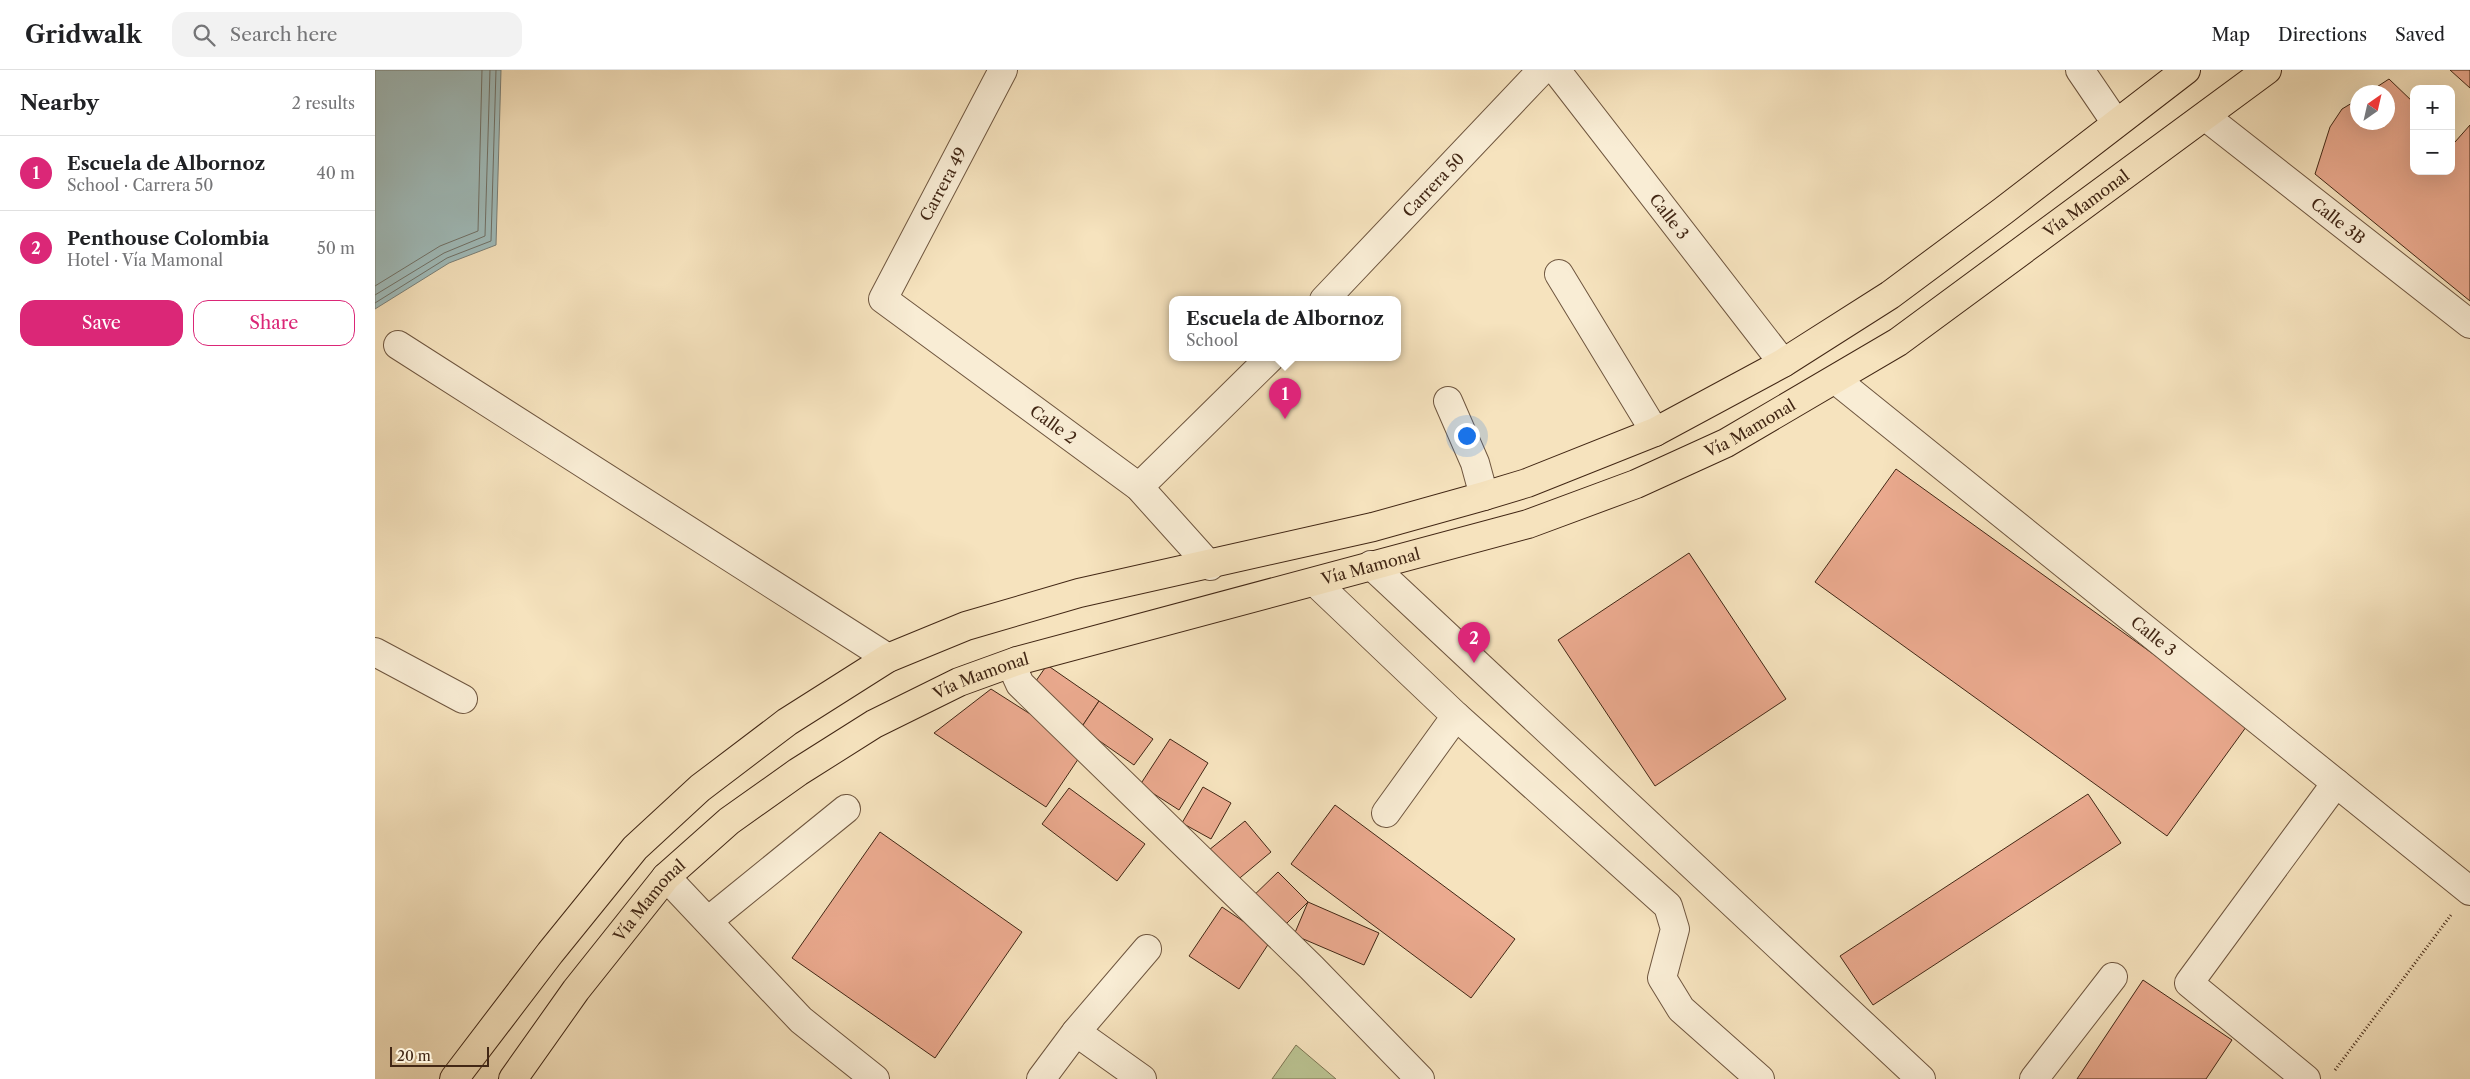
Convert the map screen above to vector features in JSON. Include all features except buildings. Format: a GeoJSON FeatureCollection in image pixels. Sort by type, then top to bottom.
{"type":"FeatureCollection","features":[{"type":"Feature","properties":{"kind":"main road"},"geometry":{"type":"LineString","coordinates":[[454,1079],[550,953],[635,848],[700,788],[779,728],[888,658],[966,626],[1079,593],[1210,566],[1373,527],[1484,496],[1527,483],[1655,432],[1783,363],[1890,294],[2003,211],[2186,70]]}},
{"type":"Feature","properties":{"kind":"main road","name":"Vía Mamonal"},"geometry":{"type":"LineString","coordinates":[[513,1079],[577,990],[667,877],[729,821],[798,772],[874,724],[959,682],[1017,660],[1528,524],[1636,484],[1726,444],[1898,342],[2206,117],[2267,70]]}},
{"type":"Feature","properties":{"kind":"street","name":"Carrera 49"},"geometry":{"type":"LineString","coordinates":[[883,299],[1003,70]]}},
{"type":"Feature","properties":{"kind":"street","name":"Carrera 50"},"geometry":{"type":"LineString","coordinates":[[1328,296],[1541,70]]}},
{"type":"Feature","properties":{"kind":"street","name":"Calle 3"},"geometry":{"type":"LineString","coordinates":[[1556,70],[1783,363]]}},
{"type":"Feature","properties":{"kind":"street"},"geometry":{"type":"LineString","coordinates":[[2080,70],[2116,123]]}},
{"type":"Feature","properties":{"kind":"street","name":"Calle 3B"},"geometry":{"type":"LineString","coordinates":[[2206,117],[2470,324]]}},
{"type":"Feature","properties":{"kind":"street"},"geometry":{"type":"LineString","coordinates":[[1559,274],[1655,432]]}},
{"type":"Feature","properties":{"kind":"street","name":"Calle 2"},"geometry":{"type":"LineString","coordinates":[[883,299],[1139,487],[1210,566]]}},
{"type":"Feature","properties":{"kind":"street"},"geometry":{"type":"LineString","coordinates":[[398,344],[888,658]]}},
{"type":"Feature","properties":{"kind":"street"},"geometry":{"type":"LineString","coordinates":[[1139,487],[1267,361]]}},
{"type":"Feature","properties":{"kind":"street","name":"Calle 3"},"geometry":{"type":"LineString","coordinates":[[1836,380],[2470,891]]}},
{"type":"Feature","properties":{"kind":"street"},"geometry":{"type":"LineString","coordinates":[[1448,401],[1475,463],[1484,496]]}},
{"type":"Feature","properties":{"kind":"street"},"geometry":{"type":"LineString","coordinates":[[1371,566],[1921,1079]]}},
{"type":"Feature","properties":{"kind":"street"},"geometry":{"type":"LineString","coordinates":[[1315,582],[1456,716],[1668,906],[1675,929],[1662,978],[1681,1009],[1760,1079]]}},
{"type":"Feature","properties":{"kind":"street"},"geometry":{"type":"LineString","coordinates":[[375,652],[463,699]]}},
{"type":"Feature","properties":{"kind":"street"},"geometry":{"type":"LineString","coordinates":[[1017,660],[1015,673],[1020,684],[1311,967],[1421,1079]]}},
{"type":"Feature","properties":{"kind":"street"},"geometry":{"type":"LineString","coordinates":[[1386,813],[1456,716]]}},
{"type":"Feature","properties":{"kind":"street"},"geometry":{"type":"LineString","coordinates":[[2306,1079],[2189,983],[2337,783]]}},
{"type":"Feature","properties":{"kind":"street"},"geometry":{"type":"LineString","coordinates":[[708,922],[846,809]]}},
{"type":"Feature","properties":{"kind":"street"},"geometry":{"type":"LineString","coordinates":[[667,877],[801,1020],[875,1079]]}},
{"type":"Feature","properties":{"kind":"street"},"geometry":{"type":"LineString","coordinates":[[1041,1079],[1076,1032],[1147,949]]}},
{"type":"Feature","properties":{"kind":"street"},"geometry":{"type":"LineString","coordinates":[[2034,1079],[2113,977]]}},
{"type":"Feature","properties":{"kind":"street"},"geometry":{"type":"LineString","coordinates":[[1076,1032],[1142,1079]]}},
{"type":"Feature","properties":{"kind":"path"},"geometry":{"type":"LineString","coordinates":[[2334,1071],[2470,891]]}},
{"type":"Feature","properties":{"kind":"green space"},"geometry":{"type":"Polygon","coordinates":[[[1296,1045],[1336,1079],[1272,1079],[1296,1045]]]}},
{"type":"Feature","properties":{"kind":"water"},"geometry":{"type":"Polygon","coordinates":[[[375,70],[501,70],[496,245],[449,263],[375,309],[375,70]]]}},
{"type":"Feature","properties":{"kind":"place","name":"Escuela de Albornoz"},"geometry":{"type":"Point","coordinates":[1285,419]}},
{"type":"Feature","properties":{"kind":"place","name":"Penthouse Colombia"},"geometry":{"type":"Point","coordinates":[1474,663]}}]}
